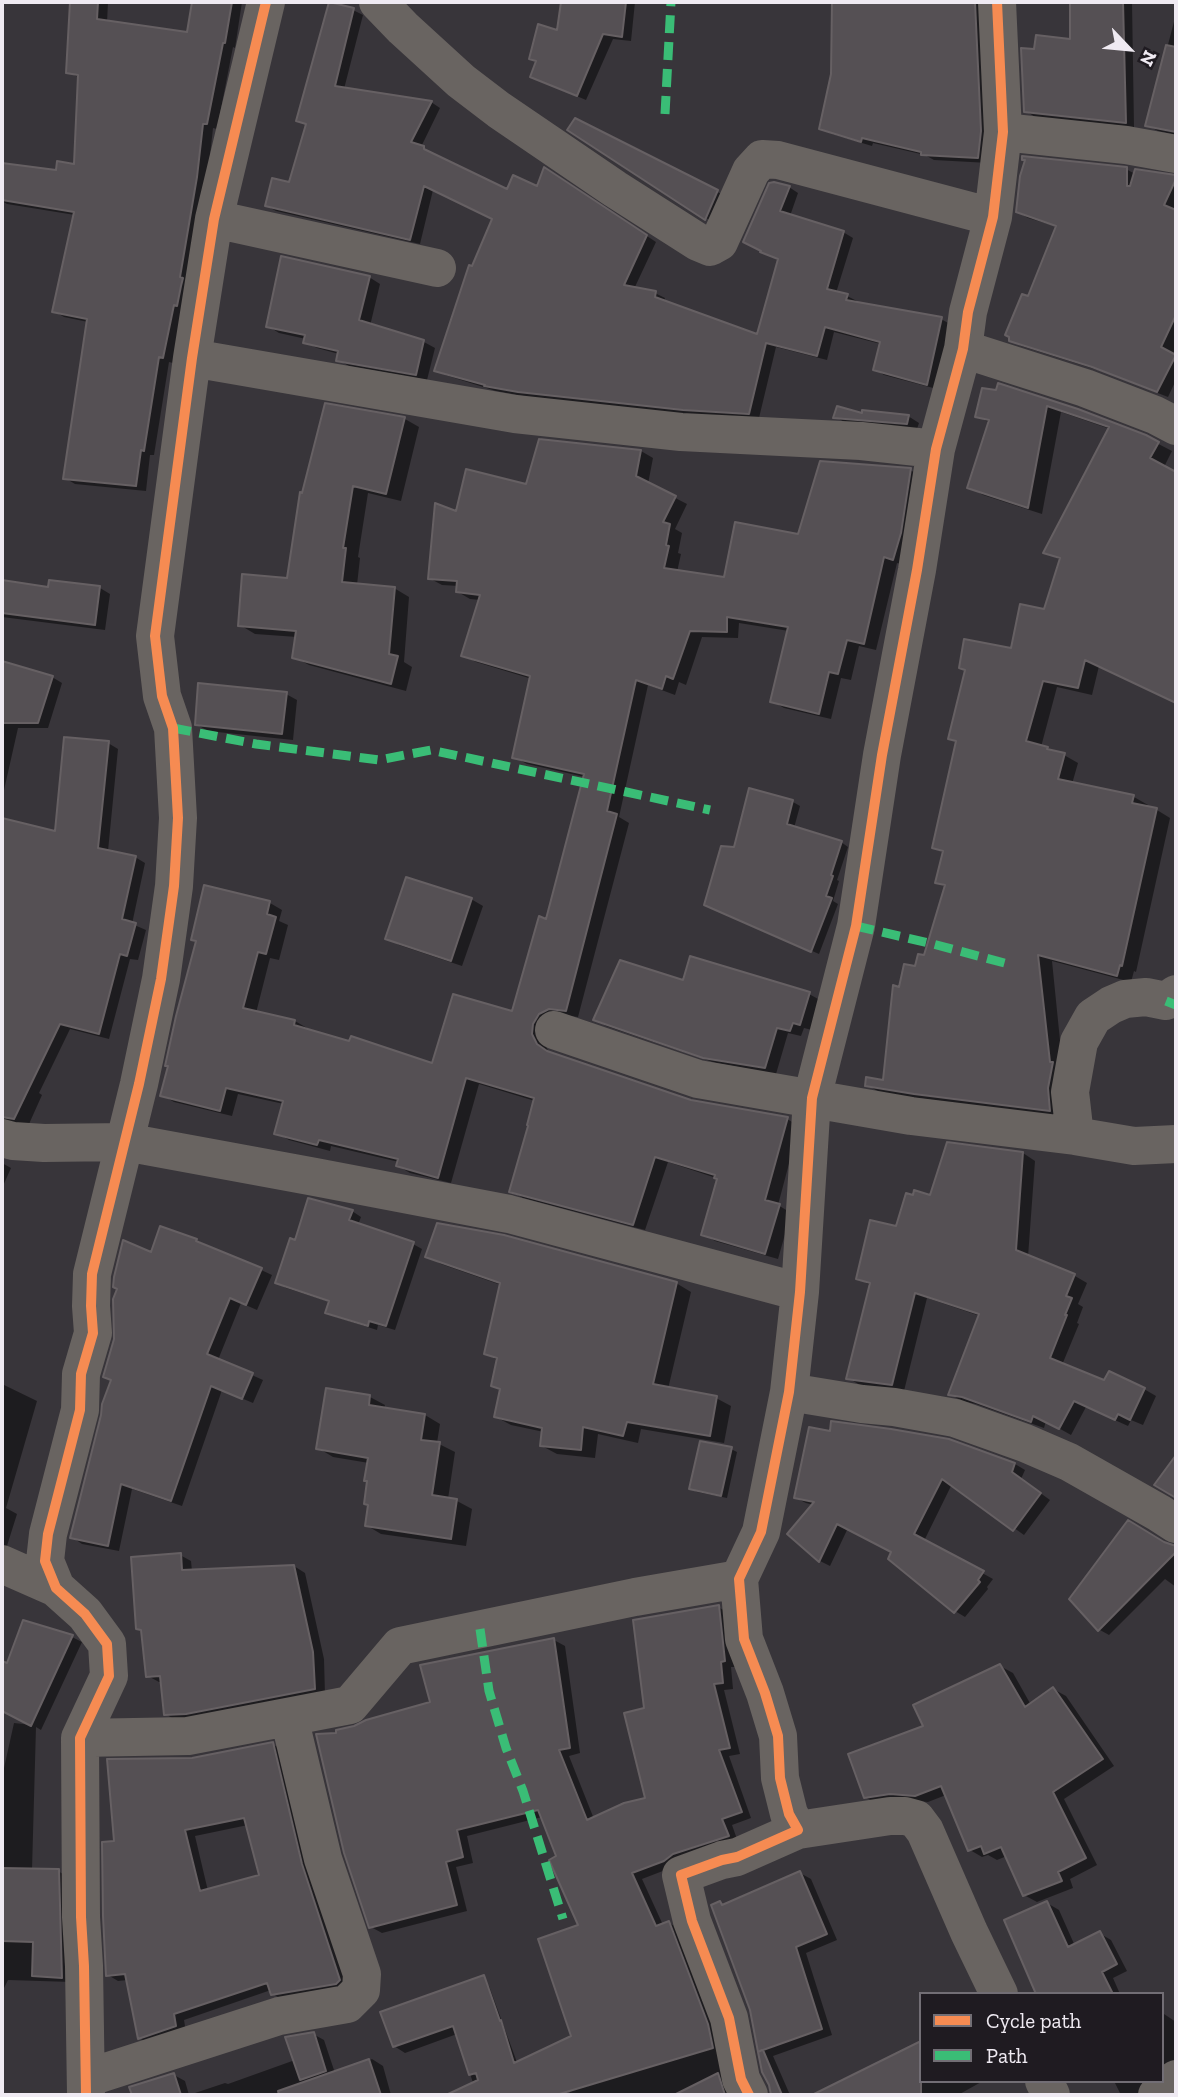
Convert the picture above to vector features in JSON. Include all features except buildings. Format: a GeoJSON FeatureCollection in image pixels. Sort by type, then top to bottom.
{"type":"FeatureCollection","features":[{"type":"Feature","properties":{"kind":"street"},"geometry":{"type":"LineString","coordinates":[[56,1588],[45,1560],[48,1534],[80,1410],[80,1374],[93,1333],[92,1274],[125,1143],[161,979],[174,886],[178,818],[173,728],[162,696],[155,636],[192,358],[215,219],[266,2]]}},
{"type":"Feature","properties":{"kind":"street"},"geometry":{"type":"LineString","coordinates":[[378,2],[452,73],[499,110],[615,189],[710,247],[719,242],[751,171],[762,159],[778,160],[993,217]]}},
{"type":"Feature","properties":{"kind":"street"},"geometry":{"type":"LineString","coordinates":[[798,1830],[789,1814],[780,1778],[778,1735],[744,1639],[739,1579],[761,1532],[789,1392],[800,1292],[811,1098],[856,926],[882,755],[917,570],[936,449],[963,349],[968,312],[993,217],[1003,132],[998,2]]}},
{"type":"Feature","properties":{"kind":"street"},"geometry":{"type":"LineString","coordinates":[[1003,132],[1126,145],[1176,154]]}},
{"type":"Feature","properties":{"kind":"street"},"geometry":{"type":"LineString","coordinates":[[215,219],[437,268]]}},
{"type":"Feature","properties":{"kind":"street"},"geometry":{"type":"LineString","coordinates":[[963,349],[1084,388],[1155,415],[1176,426]]}},
{"type":"Feature","properties":{"kind":"street"},"geometry":{"type":"LineString","coordinates":[[192,358],[515,414],[681,432],[861,441],[936,449]]}},
{"type":"Feature","properties":{"kind":"street"},"geometry":{"type":"LineString","coordinates":[[1075,1136],[1070,1091],[1079,1042],[1093,1017],[1125,999],[1166,1000],[1176,995]]}},
{"type":"Feature","properties":{"kind":"street"},"geometry":{"type":"LineString","coordinates":[[554,1030],[698,1079],[911,1116],[1134,1146],[1176,1144]]}},
{"type":"Feature","properties":{"kind":"street"},"geometry":{"type":"LineString","coordinates":[[2,1138],[44,1143],[125,1143],[509,1214],[800,1292]]}},
{"type":"Feature","properties":{"kind":"street"},"geometry":{"type":"LineString","coordinates":[[789,1392],[955,1419],[1025,1443],[1069,1462],[1176,1524]]}},
{"type":"Feature","properties":{"kind":"street"},"geometry":{"type":"LineString","coordinates":[[2,1564],[56,1588],[85,1614],[107,1644],[109,1676],[80,1738],[81,1917],[87,2086],[279,2016],[347,2004],[361,1990],[362,1974],[323,1859],[289,1717]]}},
{"type":"Feature","properties":{"kind":"street"},"geometry":{"type":"LineString","coordinates":[[80,1738],[188,1736],[350,1705],[400,1646],[635,1597],[739,1579]]}},
{"type":"Feature","properties":{"kind":"street"},"geometry":{"type":"LineString","coordinates":[[749,2095],[741,2079],[729,2018],[692,1921],[681,1875],[737,1857],[798,1830],[890,1816],[916,1819],[925,1831],[998,1992]]}},
{"type":"Feature","properties":{"kind":"street"},"geometry":{"type":"LineString","coordinates":[[1157,2095],[1176,2080]]}},
{"type":"Feature","properties":{"kind":"marked path"},"geometry":{"type":"LineString","coordinates":[[665,114],[671,2]]}},
{"type":"Feature","properties":{"kind":"marked path"},"geometry":{"type":"LineString","coordinates":[[173,728],[256,744],[379,760],[431,750],[710,810]]}},
{"type":"Feature","properties":{"kind":"marked path"},"geometry":{"type":"LineString","coordinates":[[856,926],[1012,965]]}},
{"type":"Feature","properties":{"kind":"marked path"},"geometry":{"type":"LineString","coordinates":[[1166,1001],[1176,1005]]}},
{"type":"Feature","properties":{"kind":"marked path"},"geometry":{"type":"LineString","coordinates":[[480,1629],[489,1691],[563,1919]]}},
{"type":"Feature","properties":{"kind":"cycle path"},"geometry":{"type":"LineString","coordinates":[[86,2095],[80,1738],[109,1676],[107,1644],[85,1614],[56,1588],[45,1561],[48,1534],[80,1410],[81,1374],[93,1333],[92,1274],[139,1084],[161,979],[174,886],[178,818],[173,728],[162,696],[155,636],[192,358],[214,219],[266,2]]}},
{"type":"Feature","properties":{"kind":"cycle path"},"geometry":{"type":"LineString","coordinates":[[749,2095],[741,2079],[729,2018],[692,1921],[681,1875],[737,1857],[798,1830],[789,1814],[780,1778],[778,1736],[744,1639],[739,1579],[761,1532],[789,1392],[800,1292],[812,1098],[856,926],[882,755],[917,570],[936,449],[963,349],[968,312],[993,217],[1003,132],[997,2]]}}]}
